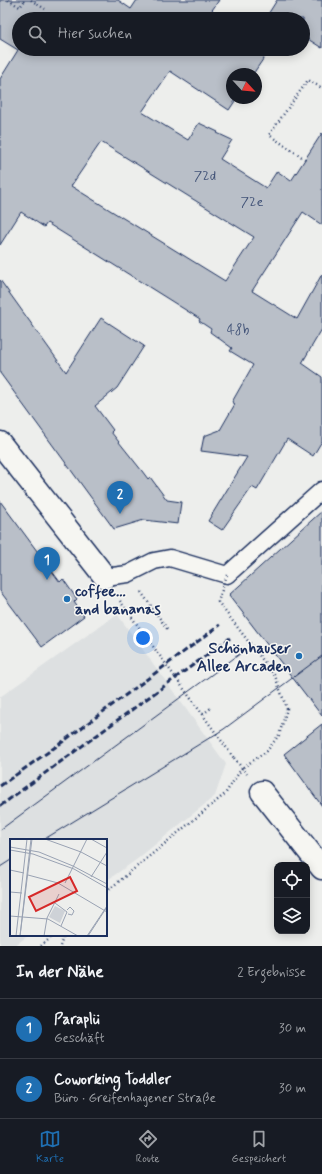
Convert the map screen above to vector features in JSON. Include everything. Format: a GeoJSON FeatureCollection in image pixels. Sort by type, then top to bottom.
{"type":"FeatureCollection","features":[{"type":"Feature","properties":{"kind":"street"},"geometry":{"type":"LineString","coordinates":[[0,442],[104,577]]}},
{"type":"Feature","properties":{"kind":"street"},"geometry":{"type":"LineString","coordinates":[[262,792],[322,868]]}},
{"type":"Feature","properties":{"kind":"lane"},"geometry":{"type":"LineString","coordinates":[[104,577],[128,574],[154,561],[170,558],[227,575],[322,490]]}},
{"type":"Feature","properties":{"kind":"path"},"geometry":{"type":"LineString","coordinates":[[8,0],[20,7],[25,0]]}},
{"type":"Feature","properties":{"kind":"path"},"geometry":{"type":"LineString","coordinates":[[31,0],[45,9]]}},
{"type":"Feature","properties":{"kind":"path"},"geometry":{"type":"LineString","coordinates":[[305,159],[269,135],[308,80],[322,88]]}},
{"type":"Feature","properties":{"kind":"path"},"geometry":{"type":"LineString","coordinates":[[107,891],[225,794],[242,768],[267,751],[279,735],[287,709],[275,676],[218,602],[227,575]]}},
{"type":"Feature","properties":{"kind":"path"},"geometry":{"type":"LineString","coordinates":[[138,589],[168,630]]}},
{"type":"Feature","properties":{"kind":"path"},"geometry":{"type":"LineString","coordinates":[[120,601],[234,758]]}},
{"type":"Feature","properties":{"kind":"path"},"geometry":{"type":"LineString","coordinates":[[202,714],[211,708]]}},
{"type":"Feature","properties":{"kind":"path"},"geometry":{"type":"LineString","coordinates":[[41,946],[53,936]]}},
{"type":"Feature","properties":{"kind":"path"},"geometry":{"type":"LineString","coordinates":[[60,946],[64,936]]}},
{"type":"Feature","properties":{"kind":"shaded area"},"geometry":{"type":"Polygon","coordinates":[[[117,614],[226,764],[215,796],[136,860],[107,880],[107,839],[10,839],[10,936],[28,936],[14,946],[0,946],[0,697],[117,614]]]}},
{"type":"Feature","properties":{"kind":"building"},"geometry":{"type":"Polygon","coordinates":[[[0,0],[118,0],[131,9],[137,0],[219,0],[211,12],[12,12],[12,46],[0,39],[0,0]]]}},
{"type":"Feature","properties":{"kind":"building"},"geometry":{"type":"Polygon","coordinates":[[[277,0],[322,0],[322,48],[310,40],[310,12],[269,12],[277,0]]]}},
{"type":"Feature","properties":{"kind":"building"},"geometry":{"type":"Polygon","coordinates":[[[14,56],[265,56],[257,68],[226,68],[226,104],[233,104],[229,110],[170,71],[142,112],[188,140],[199,123],[232,140],[220,159],[266,188],[277,171],[291,181],[322,133],[322,225],[303,212],[252,291],[297,319],[322,274],[322,329],[302,363],[322,377],[322,441],[313,456],[287,439],[257,490],[252,487],[222,530],[208,521],[247,457],[201,451],[204,436],[220,430],[235,404],[232,402],[253,365],[230,351],[232,348],[210,332],[211,329],[199,321],[200,319],[47,223],[44,227],[21,212],[0,245],[0,79],[14,56]],[[101,142],[71,186],[225,281],[254,237],[101,142]]]}},
{"type":"Feature","properties":{"kind":"building"},"geometry":{"type":"Polygon","coordinates":[[[0,280],[66,372],[101,318],[144,346],[117,388],[95,406],[113,430],[111,432],[148,479],[150,477],[167,500],[181,502],[178,524],[144,520],[114,529],[0,373],[0,280]]]}},
{"type":"Feature","properties":{"kind":"building"},"geometry":{"type":"Polygon","coordinates":[[[0,501],[60,582],[63,579],[77,599],[74,602],[84,616],[42,647],[0,591],[0,501]]]}},
{"type":"Feature","properties":{"kind":"building","name":"Schönhauser Allee Arcaden"},"geometry":{"type":"Polygon","coordinates":[[[322,511],[322,716],[229,595],[322,511]]]}},
{"type":"Feature","properties":{"kind":"building"},"geometry":{"type":"Polygon","coordinates":[[[322,724],[322,806],[284,754],[322,724]]]}},
{"type":"Feature","properties":{"kind":"tram line"},"geometry":{"type":"LineString","coordinates":[[0,830],[241,653]]}},
{"type":"Feature","properties":{"kind":"tram line"},"geometry":{"type":"LineString","coordinates":[[45,839],[224,729],[322,656]]}},
{"type":"Feature","properties":{"kind":"tram line"},"geometry":{"type":"LineString","coordinates":[[0,867],[10,861]]}},
{"type":"Feature","properties":{"kind":"railway"},"geometry":{"type":"LineString","coordinates":[[0,786],[61,743],[220,625]]}},
{"type":"Feature","properties":{"kind":"railway"},"geometry":{"type":"LineString","coordinates":[[0,806],[230,638]]}},
{"type":"Feature","properties":{"kind":"place","name":"Coworking Toddler"},"geometry":{"type":"Point","coordinates":[120,514]}},
{"type":"Feature","properties":{"kind":"place","name":"Paraplü"},"geometry":{"type":"Point","coordinates":[47,580]}},
{"type":"Feature","properties":{"kind":"place","name":"coffee... and bananas"},"geometry":{"type":"Point","coordinates":[67,599]}},
{"type":"Feature","properties":{"kind":"place","name":"Schönhauser Allee Arcaden"},"geometry":{"type":"Point","coordinates":[299,656]}}]}
